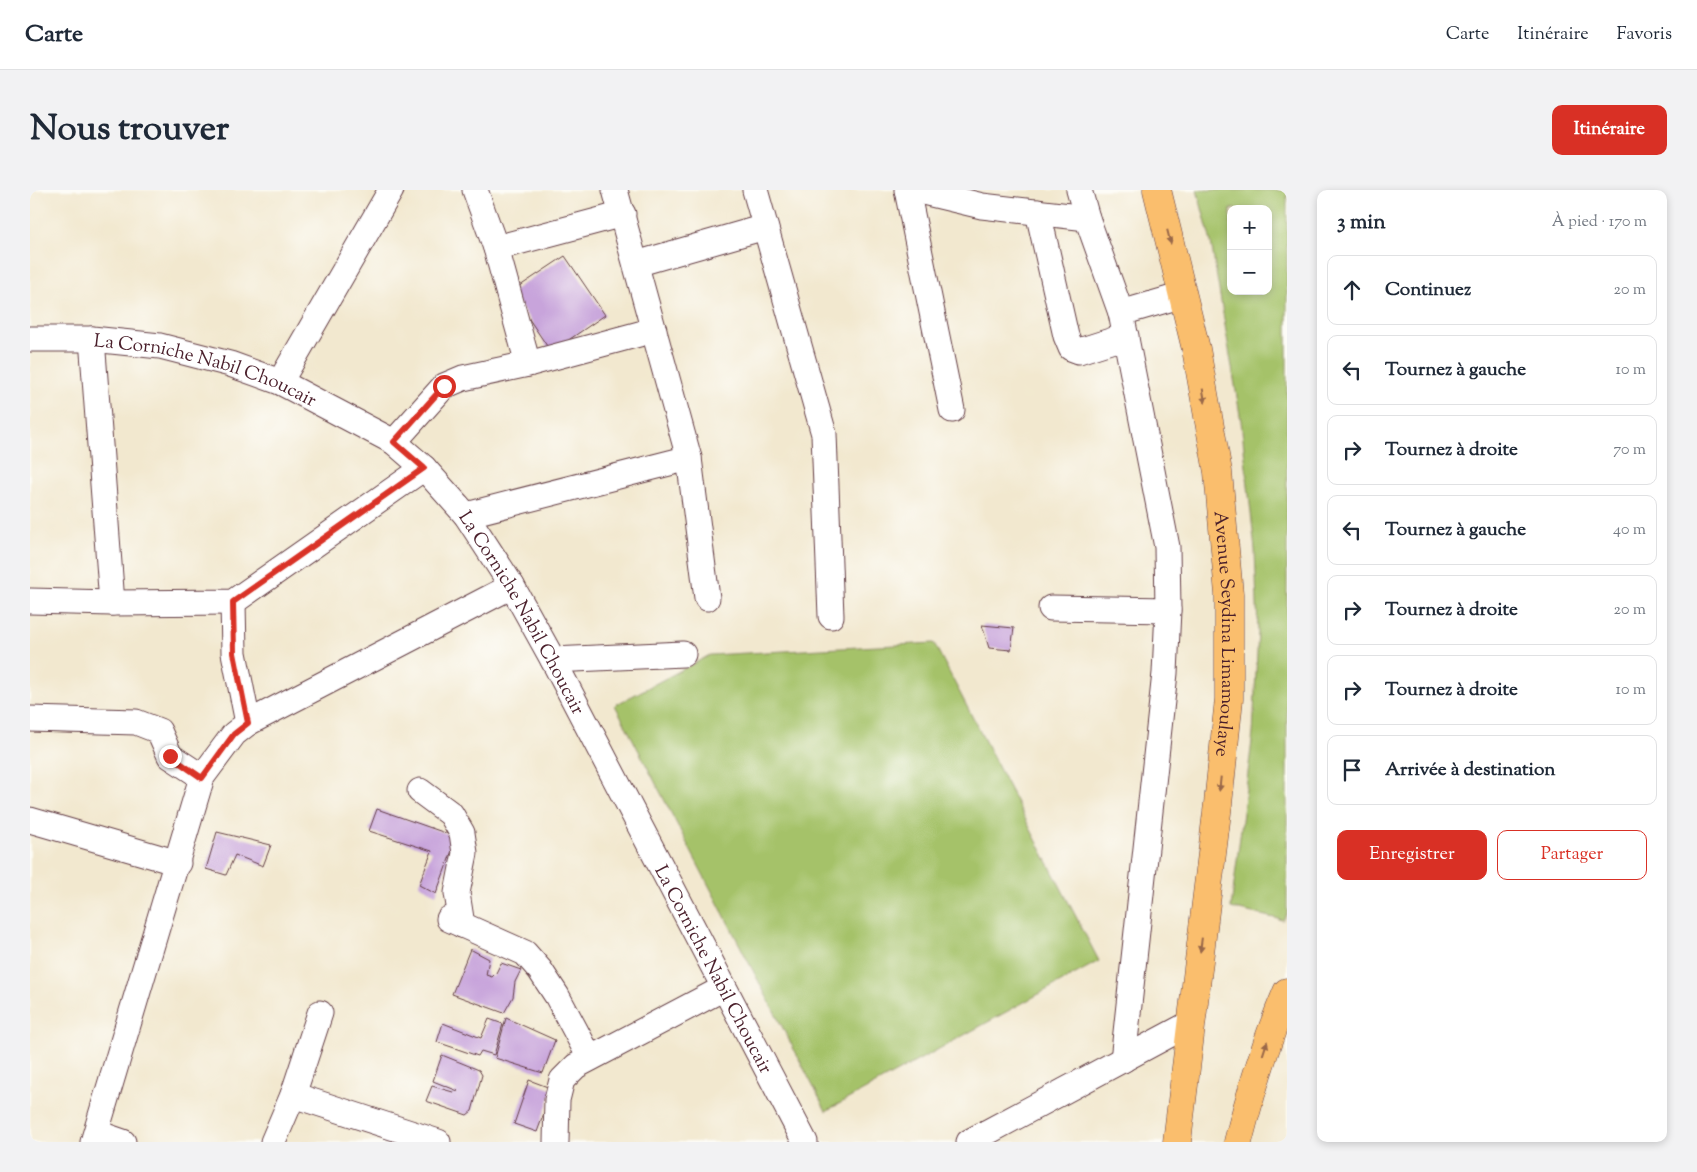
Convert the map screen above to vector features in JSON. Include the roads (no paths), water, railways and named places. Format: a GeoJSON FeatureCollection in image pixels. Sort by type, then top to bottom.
{"type":"FeatureCollection","features":[{"type":"Feature","properties":{"kind":"highway","name":"Avenue Seydina Limamoulaye"},"geometry":{"type":"LineString","coordinates":[[1157,190],[1196,349],[1218,472],[1229,594],[1229,699],[1177,1142]]}},
{"type":"Feature","properties":{"kind":"highway"},"geometry":{"type":"LineString","coordinates":[[1238,1142],[1250,1094],[1264,1050],[1287,992]]}},
{"type":"Feature","properties":{"kind":"street"},"geometry":{"type":"LineString","coordinates":[[280,382],[391,190]]}},
{"type":"Feature","properties":{"kind":"street"},"geometry":{"type":"LineString","coordinates":[[475,190],[496,248],[528,364]]}},
{"type":"Feature","properties":{"kind":"street"},"geometry":{"type":"LineString","coordinates":[[615,190],[689,458],[707,598]]}},
{"type":"Feature","properties":{"kind":"street"},"geometry":{"type":"LineString","coordinates":[[755,190],[824,434],[831,616]]}},
{"type":"Feature","properties":{"kind":"street"},"geometry":{"type":"LineString","coordinates":[[907,190],[952,410]]}},
{"type":"Feature","properties":{"kind":"street"},"geometry":{"type":"LineString","coordinates":[[915,190],[981,198],[1038,212],[1086,218]]}},
{"type":"Feature","properties":{"kind":"street"},"geometry":{"type":"LineString","coordinates":[[1079,190],[1086,218],[1123,325],[1167,547],[1168,610],[1165,673],[1123,1060]]}},
{"type":"Feature","properties":{"kind":"street"},"geometry":{"type":"LineString","coordinates":[[1038,212],[1066,336],[1071,348],[1079,351],[1123,325],[1183,295]]}},
{"type":"Feature","properties":{"kind":"street"},"geometry":{"type":"LineString","coordinates":[[496,248],[623,214]]}},
{"type":"Feature","properties":{"kind":"street"},"geometry":{"type":"LineString","coordinates":[[636,264],[766,227]]}},
{"type":"Feature","properties":{"kind":"street"},"geometry":{"type":"LineString","coordinates":[[394,442],[444,386],[463,378],[528,364],[654,330]]}},
{"type":"Feature","properties":{"kind":"street","name":"La Corniche Nabil Choucair"},"geometry":{"type":"LineString","coordinates":[[30,339],[92,339],[160,346],[230,364],[280,382],[394,442],[424,468],[466,515],[512,586],[553,660],[805,1142]]}},
{"type":"Feature","properties":{"kind":"street"},"geometry":{"type":"LineString","coordinates":[[92,339],[112,603]]}},
{"type":"Feature","properties":{"kind":"street"},"geometry":{"type":"LineString","coordinates":[[466,515],[689,458]]}},
{"type":"Feature","properties":{"kind":"street"},"geometry":{"type":"LineString","coordinates":[[30,601],[112,603],[233,602],[424,468]]}},
{"type":"Feature","properties":{"kind":"street"},"geometry":{"type":"LineString","coordinates":[[123,1142],[95,1137],[202,778],[234,734],[248,723],[512,586]]}},
{"type":"Feature","properties":{"kind":"street"},"geometry":{"type":"LineString","coordinates":[[233,602],[234,653],[248,723]]}},
{"type":"Feature","properties":{"kind":"street"},"geometry":{"type":"LineString","coordinates":[[1051,608],[1168,610]]}},
{"type":"Feature","properties":{"kind":"street"},"geometry":{"type":"LineString","coordinates":[[553,660],[683,654]]}},
{"type":"Feature","properties":{"kind":"street"},"geometry":{"type":"LineString","coordinates":[[30,719],[136,722],[159,731],[170,756],[202,778]]}},
{"type":"Feature","properties":{"kind":"street"},"geometry":{"type":"LineString","coordinates":[[420,791],[451,814],[462,833],[465,853],[457,892],[455,922],[525,953],[540,970],[557,996],[590,1058]]}},
{"type":"Feature","properties":{"kind":"street"},"geometry":{"type":"LineString","coordinates":[[30,820],[178,863]]}},
{"type":"Feature","properties":{"kind":"street"},"geometry":{"type":"LineString","coordinates":[[556,1142],[557,1100],[562,1080],[576,1066],[724,988]]}},
{"type":"Feature","properties":{"kind":"street"},"geometry":{"type":"LineString","coordinates":[[273,1142],[293,1095],[320,1013]]}},
{"type":"Feature","properties":{"kind":"street"},"geometry":{"type":"LineString","coordinates":[[969,1142],[1192,1023]]}},
{"type":"Feature","properties":{"kind":"street"},"geometry":{"type":"LineString","coordinates":[[293,1095],[438,1142]]}}]}
